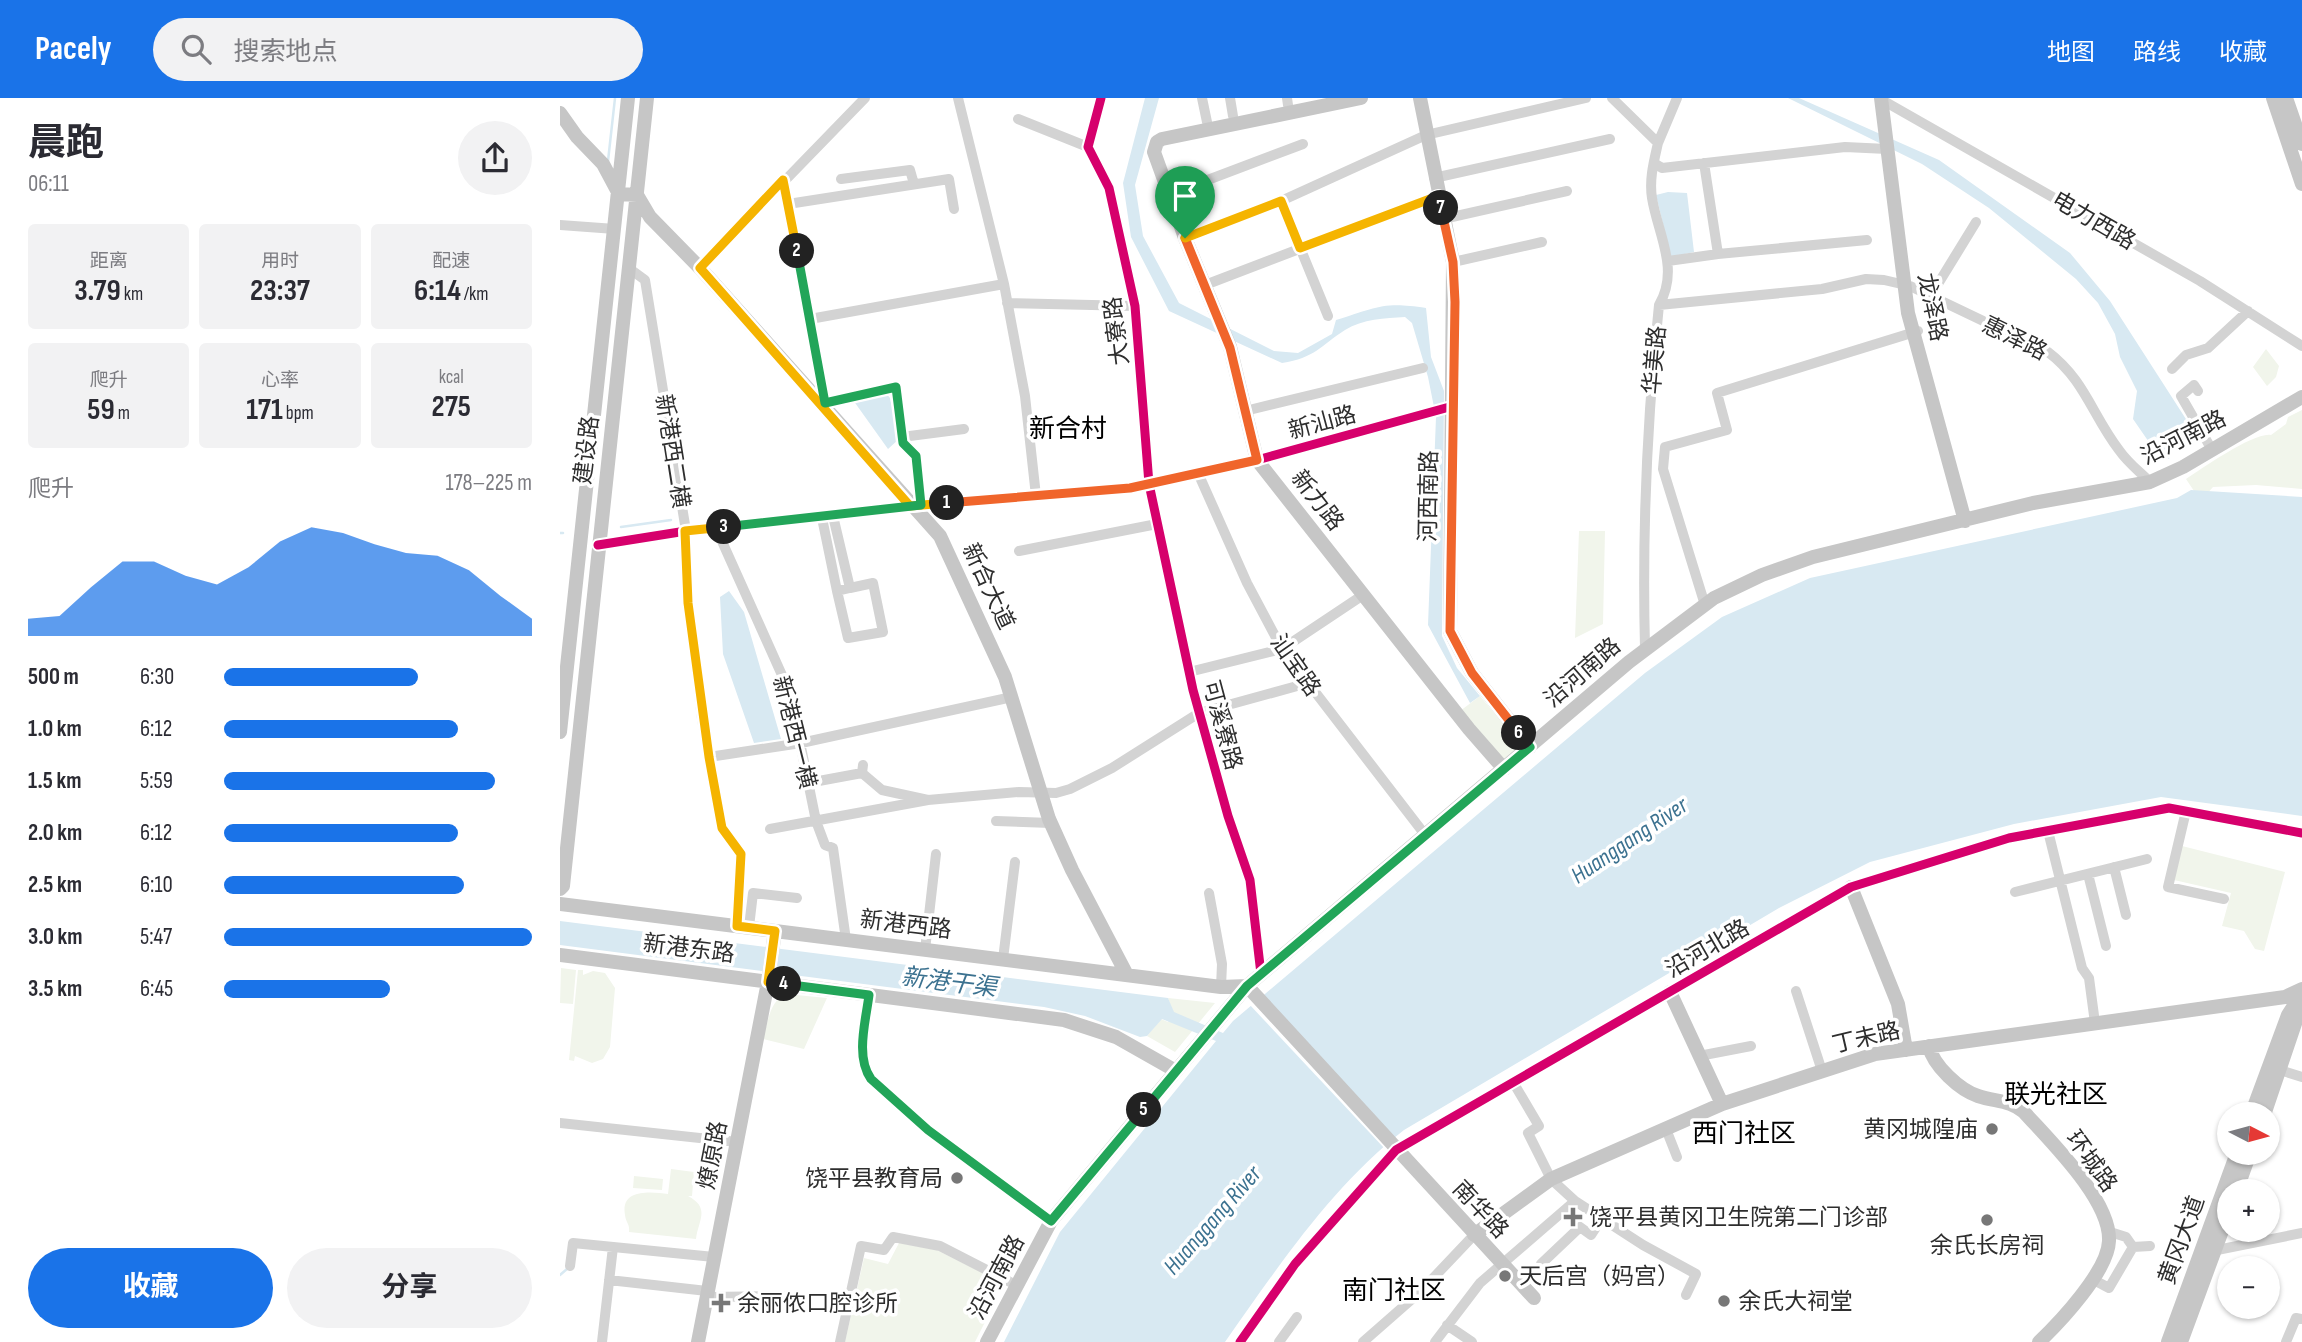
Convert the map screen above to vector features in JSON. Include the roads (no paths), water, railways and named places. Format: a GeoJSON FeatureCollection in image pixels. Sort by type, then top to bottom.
{"type":"FeatureCollection","features":[{"type":"Feature","properties":{"kind":"main road","name":"建设路"},"geometry":{"type":"LineString","coordinates":[[560,732],[628,98]]}},
{"type":"Feature","properties":{"kind":"main road","name":"建设路"},"geometry":{"type":"LineString","coordinates":[[560,890],[563,886],[647,98]]}},
{"type":"Feature","properties":{"kind":"main road"},"geometry":{"type":"LineString","coordinates":[[1160,136],[1288,101],[1321,98]]}},
{"type":"Feature","properties":{"kind":"main road"},"geometry":{"type":"LineString","coordinates":[[1160,136],[1361,98]]}},
{"type":"Feature","properties":{"kind":"main road","name":"河西南路"},"geometry":{"type":"LineString","coordinates":[[1420,98],[1453,262],[1450,631],[1472,673],[1530,747]]}},
{"type":"Feature","properties":{"kind":"main road"},"geometry":{"type":"LineString","coordinates":[[2273,98],[2302,184]]}},
{"type":"Feature","properties":{"kind":"main road"},"geometry":{"type":"LineString","coordinates":[[2286,98],[2299,127],[2302,144]]}},
{"type":"Feature","properties":{"kind":"main road","name":"龙泽路"},"geometry":{"type":"LineString","coordinates":[[1885,100],[1887,149],[1907,285],[1916,331],[1967,521]]}},
{"type":"Feature","properties":{"kind":"main road","name":"龙泽路"},"geometry":{"type":"LineString","coordinates":[[1885,100],[1907,285]]}},
{"type":"Feature","properties":{"kind":"main road"},"geometry":{"type":"LineString","coordinates":[[560,113],[576,137],[603,164],[619,194],[637,195]]}},
{"type":"Feature","properties":{"kind":"main road","name":"新力路"},"geometry":{"type":"LineString","coordinates":[[1160,136],[1155,148],[1155,166],[1205,285],[1227,346],[1245,411],[1254,460],[1501,771]]}},
{"type":"Feature","properties":{"kind":"main road"},"geometry":{"type":"LineString","coordinates":[[1155,166],[1215,316]]}},
{"type":"Feature","properties":{"kind":"main road","name":"新合大道"},"geometry":{"type":"LineString","coordinates":[[637,195],[650,217],[700,268],[916,506],[940,536],[992,646],[1012,697],[1051,823],[1127,975]]}},
{"type":"Feature","properties":{"kind":"main road"},"geometry":{"type":"LineString","coordinates":[[1227,346],[1254,460]]}},
{"type":"Feature","properties":{"kind":"main road","name":"沿河南路"},"geometry":{"type":"LineString","coordinates":[[987,1342],[1051,1221],[1247,986],[1645,648],[1705,605],[1762,575],[1813,557],[2033,503],[2150,482],[2212,450],[2302,397]]}},
{"type":"Feature","properties":{"kind":"main road"},"geometry":{"type":"LineString","coordinates":[[582,543],[598,545]]}},
{"type":"Feature","properties":{"kind":"main road"},"geometry":{"type":"LineString","coordinates":[[1852,887],[1898,1004],[1906,1050]]}},
{"type":"Feature","properties":{"kind":"main road","name":"新港西路"},"geometry":{"type":"LineString","coordinates":[[560,904],[743,926],[774,937],[846,940],[1221,987],[1247,986]]}},
{"type":"Feature","properties":{"kind":"main road","name":"燎原路"},"geometry":{"type":"LineString","coordinates":[[698,1342],[774,937]]}},
{"type":"Feature","properties":{"kind":"main road","name":"新港东路"},"geometry":{"type":"LineString","coordinates":[[560,955],[768,979],[1074,1022],[1131,1044],[1176,1071]]}},
{"type":"Feature","properties":{"kind":"main road","name":"南华路"},"geometry":{"type":"LineString","coordinates":[[1247,986],[1252,1001],[1534,1298]]}},
{"type":"Feature","properties":{"kind":"main road"},"geometry":{"type":"LineString","coordinates":[[2256,1102],[2288,1016],[2302,991]]}},
{"type":"Feature","properties":{"kind":"main road","name":"丁未路"},"geometry":{"type":"LineString","coordinates":[[1474,1235],[1551,1180],[1722,1104],[1875,1054],[2285,997],[2302,991]]}},
{"type":"Feature","properties":{"kind":"main road"},"geometry":{"type":"LineString","coordinates":[[1670,992],[1722,1104]]}},
{"type":"Feature","properties":{"kind":"main road"},"geometry":{"type":"LineString","coordinates":[[2269,1102],[2302,1003]]}},
{"type":"Feature","properties":{"kind":"main road","name":"环城路"},"geometry":{"type":"LineString","coordinates":[[1929,1046],[1937,1063],[1976,1096],[2014,1104],[2024,1112],[2077,1174],[2103,1214],[2108,1231]]}},
{"type":"Feature","properties":{"kind":"main road","name":"黄冈大道"},"geometry":{"type":"LineString","coordinates":[[2168,1342],[2232,1166]]}},
{"type":"Feature","properties":{"kind":"main road"},"geometry":{"type":"LineString","coordinates":[[2039,1342],[2092,1279],[2109,1242],[2108,1231]]}},
{"type":"Feature","properties":{"kind":"main road","name":"黄冈大道"},"geometry":{"type":"LineString","coordinates":[[2181,1342],[2218,1242]]}},
{"type":"Feature","properties":{"kind":"street"},"geometry":{"type":"LineString","coordinates":[[700,268],[865,98]]}},
{"type":"Feature","properties":{"kind":"street"},"geometry":{"type":"LineString","coordinates":[[958,98],[1004,284],[1025,396],[1036,496]]}},
{"type":"Feature","properties":{"kind":"street"},"geometry":{"type":"LineString","coordinates":[[1018,119],[1088,147],[1101,98]]}},
{"type":"Feature","properties":{"kind":"street"},"geometry":{"type":"LineString","coordinates":[[1202,98],[1207,122]]}},
{"type":"Feature","properties":{"kind":"street"},"geometry":{"type":"LineString","coordinates":[[1230,98],[1234,116]]}},
{"type":"Feature","properties":{"kind":"street"},"geometry":{"type":"LineString","coordinates":[[1185,238],[1281,201],[1426,135],[1586,98]]}},
{"type":"Feature","properties":{"kind":"street"},"geometry":{"type":"LineString","coordinates":[[1612,98],[1658,143]]}},
{"type":"Feature","properties":{"kind":"street","name":"华美路"},"geometry":{"type":"LineString","coordinates":[[1645,648],[1648,441],[1659,305],[1669,282],[1668,261],[1652,197],[1658,143],[1677,98]]}},
{"type":"Feature","properties":{"kind":"street","name":"电力西路"},"geometry":{"type":"LineString","coordinates":[[1885,100],[2184,271],[2302,346]]}},
{"type":"Feature","properties":{"kind":"street"},"geometry":{"type":"LineString","coordinates":[[1434,178],[1610,139]]}},
{"type":"Feature","properties":{"kind":"street"},"geometry":{"type":"LineString","coordinates":[[1168,195],[1303,144]]}},
{"type":"Feature","properties":{"kind":"street","name":"大寮路"},"geometry":{"type":"LineString","coordinates":[[1088,147],[1109,188],[1135,306],[1149,484]]}},
{"type":"Feature","properties":{"kind":"street"},"geometry":{"type":"LineString","coordinates":[[1654,163],[1662,168],[1845,147],[1887,149]]}},
{"type":"Feature","properties":{"kind":"street"},"geometry":{"type":"LineString","coordinates":[[1704,163],[1718,254]]}},
{"type":"Feature","properties":{"kind":"street"},"geometry":{"type":"LineString","coordinates":[[842,179],[910,170],[914,184]]}},
{"type":"Feature","properties":{"kind":"street"},"geometry":{"type":"LineString","coordinates":[[788,204],[949,179],[954,209]]}},
{"type":"Feature","properties":{"kind":"street"},"geometry":{"type":"LineString","coordinates":[[783,180],[824,407],[896,387],[903,443],[916,456],[916,506]]}},
{"type":"Feature","properties":{"kind":"street"},"geometry":{"type":"LineString","coordinates":[[1443,219],[1567,191]]}},
{"type":"Feature","properties":{"kind":"street"},"geometry":{"type":"LineString","coordinates":[[1205,285],[1438,196]]}},
{"type":"Feature","properties":{"kind":"street"},"geometry":{"type":"LineString","coordinates":[[1281,201],[1328,316]]}},
{"type":"Feature","properties":{"kind":"street"},"geometry":{"type":"LineString","coordinates":[[1930,297],[1976,222]]}},
{"type":"Feature","properties":{"kind":"street"},"geometry":{"type":"LineString","coordinates":[[560,225],[615,229]]}},
{"type":"Feature","properties":{"kind":"street"},"geometry":{"type":"LineString","coordinates":[[1668,261],[1867,240]]}},
{"type":"Feature","properties":{"kind":"street"},"geometry":{"type":"LineString","coordinates":[[1453,262],[1542,242]]}},
{"type":"Feature","properties":{"kind":"street","name":"新港西二横"},"geometry":{"type":"LineString","coordinates":[[630,269],[645,280],[685,531],[688,603],[709,757],[722,828],[741,854],[743,926]]}},
{"type":"Feature","properties":{"kind":"street","name":"惠泽路"},"geometry":{"type":"LineString","coordinates":[[1659,305],[1822,289],[1866,279],[1907,285],[2048,352],[2065,365],[2078,379],[2119,450],[2150,482]]}},
{"type":"Feature","properties":{"kind":"street"},"geometry":{"type":"LineString","coordinates":[[810,319],[1004,284]]}},
{"type":"Feature","properties":{"kind":"street"},"geometry":{"type":"LineString","coordinates":[[1007,303],[1135,306]]}},
{"type":"Feature","properties":{"kind":"street"},"geometry":{"type":"LineString","coordinates":[[2172,369],[2186,355],[2208,348],[2248,311]]}},
{"type":"Feature","properties":{"kind":"street"},"geometry":{"type":"LineString","coordinates":[[1705,605],[1663,469],[1665,447],[1727,430],[1717,393],[1916,331]]}},
{"type":"Feature","properties":{"kind":"street"},"geometry":{"type":"LineString","coordinates":[[1245,411],[1423,368]]}},
{"type":"Feature","properties":{"kind":"street"},"geometry":{"type":"LineString","coordinates":[[2197,391],[2194,385],[2181,396],[2212,450]]}},
{"type":"Feature","properties":{"kind":"street","name":"新汕路"},"geometry":{"type":"LineString","coordinates":[[598,545],[685,531],[1149,484],[1254,460],[1453,406]]}},
{"type":"Feature","properties":{"kind":"street"},"geometry":{"type":"LineString","coordinates":[[902,437],[964,429]]}},
{"type":"Feature","properties":{"kind":"street","name":"汕宝路"},"geometry":{"type":"LineString","coordinates":[[1198,473],[1247,583],[1282,649],[1426,836]]}},
{"type":"Feature","properties":{"kind":"street","name":"可溪寮路"},"geometry":{"type":"LineString","coordinates":[[1149,484],[1199,713],[1250,880],[1261,974]]}},
{"type":"Feature","properties":{"kind":"street"},"geometry":{"type":"LineString","coordinates":[[828,517],[850,588]]}},
{"type":"Feature","properties":{"kind":"street"},"geometry":{"type":"LineString","coordinates":[[828,517],[837,591],[848,638],[883,632],[873,583],[837,591]]}},
{"type":"Feature","properties":{"kind":"street"},"geometry":{"type":"LineString","coordinates":[[1019,551],[1157,524]]}},
{"type":"Feature","properties":{"kind":"street","name":"新港西一横"},"geometry":{"type":"LineString","coordinates":[[716,528],[790,692],[816,821],[825,845],[833,848],[846,940]]}},
{"type":"Feature","properties":{"kind":"street"},"geometry":{"type":"LineString","coordinates":[[1189,672],[1282,649],[1360,596]]}},
{"type":"Feature","properties":{"kind":"street"},"geometry":{"type":"LineString","coordinates":[[769,829],[928,800],[1056,793],[1094,778],[1199,713],[1308,683]]}},
{"type":"Feature","properties":{"kind":"street"},"geometry":{"type":"LineString","coordinates":[[709,757],[801,743],[1012,697]]}},
{"type":"Feature","properties":{"kind":"street"},"geometry":{"type":"LineString","coordinates":[[808,783],[862,769],[882,790],[928,800]]}},
{"type":"Feature","properties":{"kind":"street","name":"沿河北路"},"geometry":{"type":"LineString","coordinates":[[1240,1342],[1295,1264],[1396,1150],[1852,887],[2008,838],[2169,808],[2302,833]]}},
{"type":"Feature","properties":{"kind":"street"},"geometry":{"type":"LineString","coordinates":[[2186,811],[2168,887],[2224,899]]}},
{"type":"Feature","properties":{"kind":"street"},"geometry":{"type":"LineString","coordinates":[[996,821],[1051,823]]}},
{"type":"Feature","properties":{"kind":"street"},"geometry":{"type":"LineString","coordinates":[[2048,831],[2082,968],[2089,978],[2095,1023]]}},
{"type":"Feature","properties":{"kind":"street"},"geometry":{"type":"LineString","coordinates":[[925,950],[936,854]]}},
{"type":"Feature","properties":{"kind":"street"},"geometry":{"type":"LineString","coordinates":[[2015,892],[2147,859]]}},
{"type":"Feature","properties":{"kind":"street"},"geometry":{"type":"LineString","coordinates":[[1003,959],[1015,862]]}},
{"type":"Feature","properties":{"kind":"street"},"geometry":{"type":"LineString","coordinates":[[2114,867],[2126,915]]}},
{"type":"Feature","properties":{"kind":"street"},"geometry":{"type":"LineString","coordinates":[[2088,874],[2106,946]]}},
{"type":"Feature","properties":{"kind":"street"},"geometry":{"type":"LineString","coordinates":[[743,926],[753,893],[797,898]]}},
{"type":"Feature","properties":{"kind":"street"},"geometry":{"type":"LineString","coordinates":[[1209,893],[1222,964],[1221,987]]}},
{"type":"Feature","properties":{"kind":"street"},"geometry":{"type":"LineString","coordinates":[[1796,990],[1822,1071]]}},
{"type":"Feature","properties":{"kind":"street"},"geometry":{"type":"LineString","coordinates":[[869,995],[863,1049],[864,1069],[871,1079],[928,1130],[1051,1221]]}},
{"type":"Feature","properties":{"kind":"street"},"geometry":{"type":"LineString","coordinates":[[1699,1056],[1751,1046]]}},
{"type":"Feature","properties":{"kind":"street"},"geometry":{"type":"LineString","coordinates":[[2280,1070],[2302,1077]]}},
{"type":"Feature","properties":{"kind":"street"},"geometry":{"type":"LineString","coordinates":[[1513,1082],[1539,1126],[1528,1133],[1551,1180],[1575,1201],[1696,1274],[1686,1295]]}},
{"type":"Feature","properties":{"kind":"street"},"geometry":{"type":"LineString","coordinates":[[560,1123],[737,1143]]}},
{"type":"Feature","properties":{"kind":"street"},"geometry":{"type":"LineString","coordinates":[[1666,1129],[1677,1157]]}},
{"type":"Feature","properties":{"kind":"street"},"geometry":{"type":"LineString","coordinates":[[1435,1342],[1480,1283],[1575,1201]]}},
{"type":"Feature","properties":{"kind":"street"},"geometry":{"type":"LineString","coordinates":[[1541,1264],[1580,1227],[1591,1236],[1602,1218]]}},
{"type":"Feature","properties":{"kind":"street"},"geometry":{"type":"LineString","coordinates":[[2108,1231],[2126,1237],[2133,1247]]}},
{"type":"Feature","properties":{"kind":"street"},"geometry":{"type":"LineString","coordinates":[[2209,1251],[2302,1233]]}},
{"type":"Feature","properties":{"kind":"street"},"geometry":{"type":"LineString","coordinates":[[1363,1342],[1420,1292],[1474,1235]]}},
{"type":"Feature","properties":{"kind":"street"},"geometry":{"type":"LineString","coordinates":[[840,1342],[860,1246],[884,1250],[893,1237],[940,1246],[1018,1286]]}},
{"type":"Feature","properties":{"kind":"street"},"geometry":{"type":"LineString","coordinates":[[570,1266],[573,1243],[714,1257]]}},
{"type":"Feature","properties":{"kind":"street"},"geometry":{"type":"LineString","coordinates":[[2133,1247],[2150,1246]]}},
{"type":"Feature","properties":{"kind":"street"},"geometry":{"type":"LineString","coordinates":[[603,1342],[613,1247]]}},
{"type":"Feature","properties":{"kind":"street"},"geometry":{"type":"LineString","coordinates":[[2092,1279],[2109,1288],[2133,1247]]}},
{"type":"Feature","properties":{"kind":"street"},"geometry":{"type":"LineString","coordinates":[[609,1280],[707,1294],[784,1296]]}},
{"type":"Feature","properties":{"kind":"street"},"geometry":{"type":"LineString","coordinates":[[1279,1342],[1297,1317]]}},
{"type":"Feature","properties":{"kind":"street"},"geometry":{"type":"LineString","coordinates":[[2286,1342],[2296,1318],[2302,1319]]}},
{"type":"Feature","properties":{"kind":"street"},"geometry":{"type":"LineString","coordinates":[[1447,1325],[1472,1342]]}},
{"type":"Feature","properties":{"kind":"water"},"geometry":{"type":"Polygon","coordinates":[[[1145,98],[1159,98],[1135,185],[1143,236],[1179,303],[1274,351],[1298,353],[1332,334],[1336,320],[1389,306],[1426,308],[1431,357],[1444,391],[1442,636],[1457,668],[1480,696],[1470,703],[1428,625],[1436,417],[1428,377],[1412,323],[1405,317],[1359,323],[1310,355],[1282,363],[1169,311],[1131,237],[1123,183],[1145,98]]]}},
{"type":"Feature","properties":{"kind":"water"},"geometry":{"type":"Polygon","coordinates":[[[1788,98],[1799,98],[1939,160],[2070,253],[2110,301],[2193,430],[2171,447],[2170,458],[2162,461],[2133,419],[2137,391],[2120,357],[2115,334],[2098,303],[2076,279],[1989,208],[1922,164],[1788,98]]]}},
{"type":"Feature","properties":{"kind":"water"},"geometry":{"type":"Polygon","coordinates":[[[1668,192],[1687,193],[1694,252],[1671,257],[1656,195],[1668,192]]]}},
{"type":"Feature","properties":{"kind":"water"},"geometry":{"type":"Polygon","coordinates":[[[885,392],[890,398],[899,439],[888,449],[853,400],[885,392]]]}},
{"type":"Feature","properties":{"kind":"water"},"geometry":{"type":"Polygon","coordinates":[[[2191,490],[2302,497],[2302,816],[2161,797],[2014,824],[1870,862],[1779,908],[1404,1130],[1378,1152],[1329,1202],[1225,1342],[1004,1342],[1060,1232],[1216,1041],[1162,1019],[1147,1036],[1140,1037],[1085,1016],[1044,1007],[560,945],[560,921],[1168,998],[1174,1012],[1223,1033],[1233,1021],[1645,673],[1722,617],[1810,578],[2177,498],[2191,490]]]}},
{"type":"Feature","properties":{"kind":"water"},"geometry":{"type":"Polygon","coordinates":[[[729,591],[744,612],[781,739],[754,743],[723,654],[720,597],[729,591]]]}},
{"type":"Feature","properties":{"kind":"waterway"},"geometry":{"type":"LineString","coordinates":[[608,161],[615,98]]}},
{"type":"Feature","properties":{"kind":"waterway"},"geometry":{"type":"LineString","coordinates":[[621,527],[671,520]]}},
{"type":"Feature","properties":{"kind":"waterway"},"geometry":{"type":"LineString","coordinates":[[560,1275],[567,1269]]}},
{"type":"Feature","properties":{"kind":"place","name":"黄冈城隍庙"},"geometry":{"type":"Point","coordinates":[1992,1129]}},
{"type":"Feature","properties":{"kind":"place","name":"饶平县教育局"},"geometry":{"type":"Point","coordinates":[957,1178]}},
{"type":"Feature","properties":{"kind":"place","name":"饶平县黄冈卫生院第二门诊部"},"geometry":{"type":"Point","coordinates":[1573,1217]}},
{"type":"Feature","properties":{"kind":"place","name":"余氏长房祠"},"geometry":{"type":"Point","coordinates":[1987,1220]}},
{"type":"Feature","properties":{"kind":"place","name":"天后宫（妈宫）"},"geometry":{"type":"Point","coordinates":[1505,1276]}},
{"type":"Feature","properties":{"kind":"place","name":"余氏大祠堂"},"geometry":{"type":"Point","coordinates":[1724,1301]}},
{"type":"Feature","properties":{"kind":"place","name":"余丽侬口腔诊所"},"geometry":{"type":"Point","coordinates":[721,1303]}},
{"type":"Feature","properties":{"kind":"district","name":"新合村"},"geometry":{"type":"Point","coordinates":[1068,428]}},
{"type":"Feature","properties":{"kind":"district","name":"联光社区"},"geometry":{"type":"Point","coordinates":[2056,1094]}},
{"type":"Feature","properties":{"kind":"district","name":"西门社区"},"geometry":{"type":"Point","coordinates":[1744,1133]}},
{"type":"Feature","properties":{"kind":"district","name":"南门社区"},"geometry":{"type":"Point","coordinates":[1394,1290]}},
{"type":"Feature","properties":{"kind":"water label","name":"Huanggang River"},"geometry":{"type":"Point","coordinates":[1629,840]}},
{"type":"Feature","properties":{"kind":"water label","name":"新港干渠"},"geometry":{"type":"Point","coordinates":[949,982]}},
{"type":"Feature","properties":{"kind":"water label","name":"Huanggang River"},"geometry":{"type":"Point","coordinates":[1212,1220]}}]}
